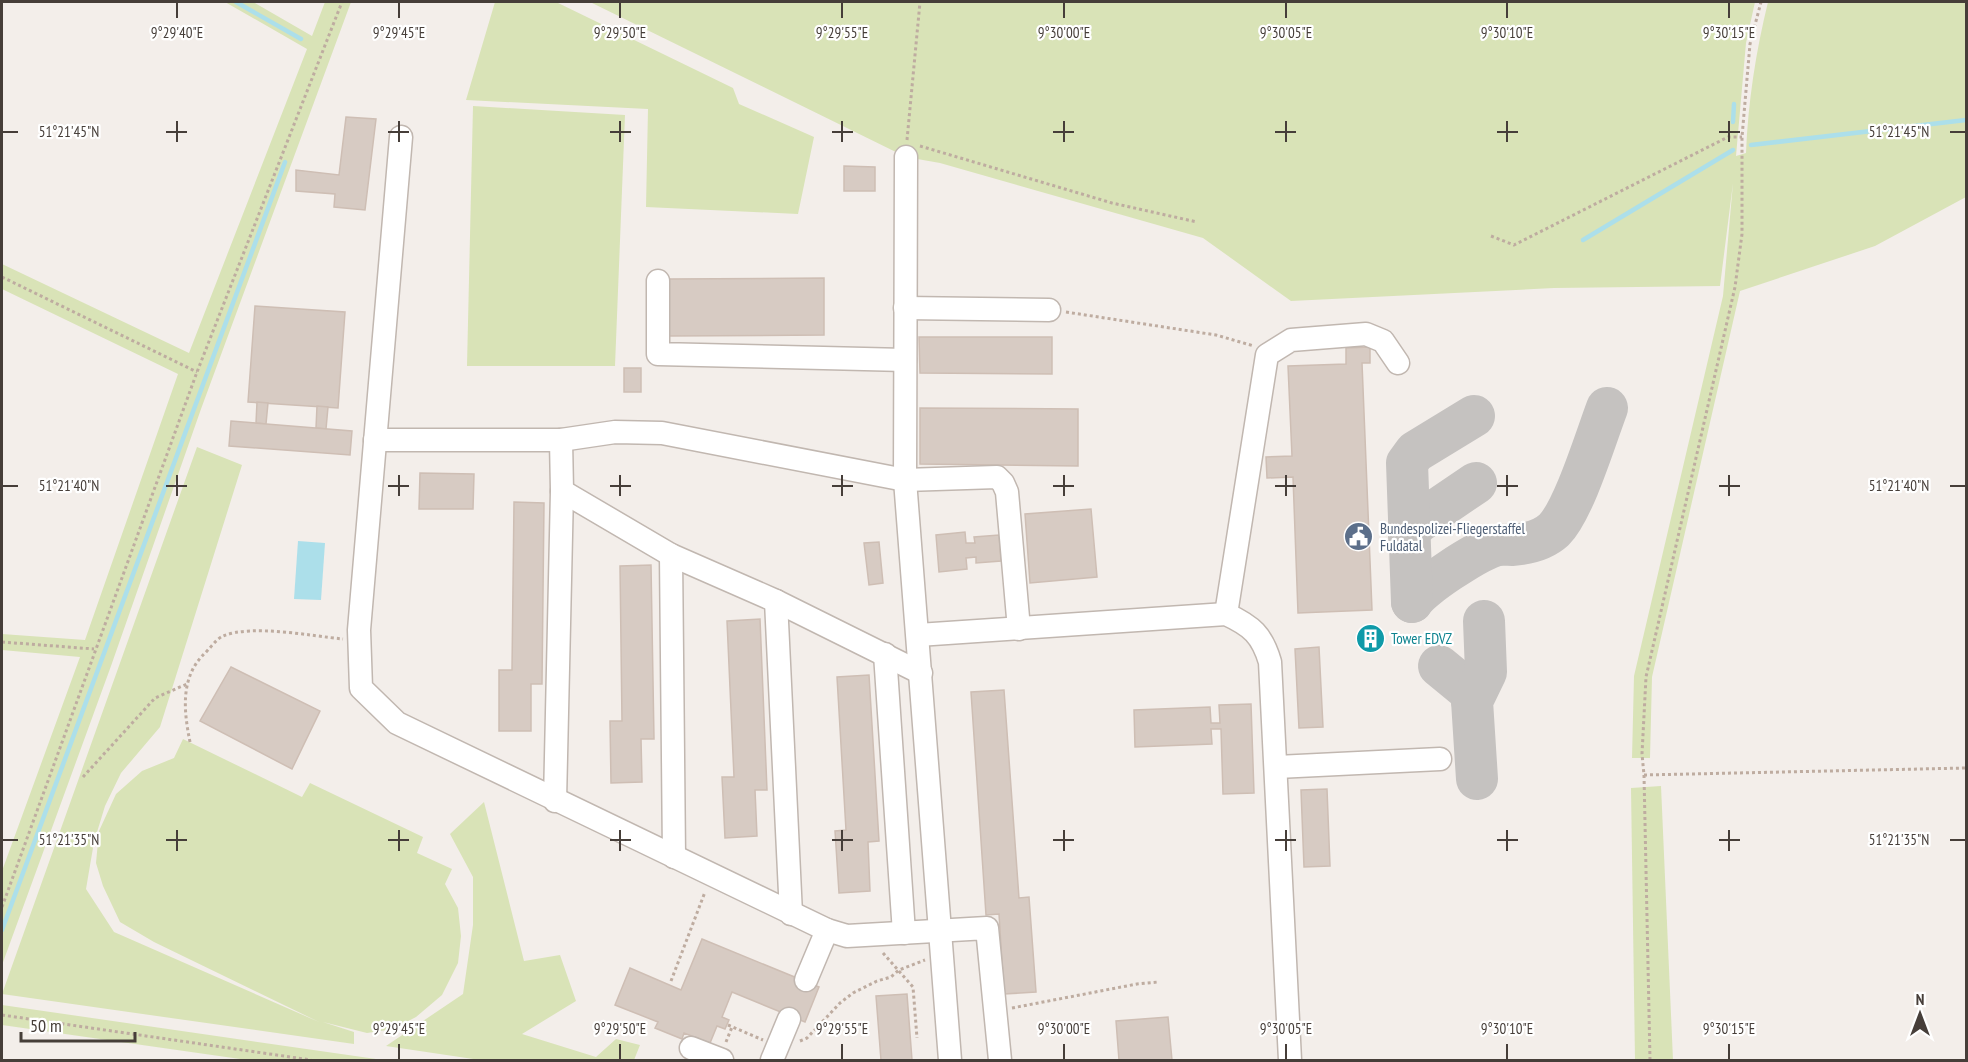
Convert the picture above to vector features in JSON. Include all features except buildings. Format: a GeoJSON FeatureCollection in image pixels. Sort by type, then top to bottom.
{"type":"FeatureCollection","features":[{"type":"Feature","properties":{"kind":"lane"},"geometry":{"type":"LineString","coordinates":[[401,136],[359,640],[361,688],[396,723],[827,930],[847,936],[904,933],[940,943],[987,928],[1000,1060]]}},
{"type":"Feature","properties":{"kind":"lane"},"geometry":{"type":"LineString","coordinates":[[906,149],[905,480],[950,1060]]}},
{"type":"Feature","properties":{"kind":"lane"},"geometry":{"type":"LineString","coordinates":[[658,281],[658,354],[905,360]]}},
{"type":"Feature","properties":{"kind":"lane"},"geometry":{"type":"LineString","coordinates":[[905,308],[1049,310]]}},
{"type":"Feature","properties":{"kind":"lane"},"geometry":{"type":"LineString","coordinates":[[1226,614],[1267,355],[1291,340],[1366,334],[1383,341],[1398,363]]}},
{"type":"Feature","properties":{"kind":"lane"},"geometry":{"type":"LineString","coordinates":[[375,440],[561,440],[615,432],[662,433],[905,480],[997,477],[1007,492],[1020,629]]}},
{"type":"Feature","properties":{"kind":"lane"},"geometry":{"type":"LineString","coordinates":[[555,801],[562,491],[561,440]]}},
{"type":"Feature","properties":{"kind":"lane"},"geometry":{"type":"LineString","coordinates":[[562,491],[671,555],[776,601],[921,673]]}},
{"type":"Feature","properties":{"kind":"lane"},"geometry":{"type":"LineString","coordinates":[[671,555],[674,857]]}},
{"type":"Feature","properties":{"kind":"lane"},"geometry":{"type":"LineString","coordinates":[[776,601],[791,914]]}},
{"type":"Feature","properties":{"kind":"lane"},"geometry":{"type":"LineString","coordinates":[[918,635],[1226,614],[1257,633],[1265,645],[1270,662],[1290,1060]]}},
{"type":"Feature","properties":{"kind":"lane"},"geometry":{"type":"LineString","coordinates":[[885,654],[904,933]]}},
{"type":"Feature","properties":{"kind":"lane"},"geometry":{"type":"LineString","coordinates":[[1276,767],[1440,759]]}},
{"type":"Feature","properties":{"kind":"lane"},"geometry":{"type":"LineString","coordinates":[[806,980],[827,930]]}},
{"type":"Feature","properties":{"kind":"lane"},"geometry":{"type":"LineString","coordinates":[[777,1050],[789,1019]]}},
{"type":"Feature","properties":{"kind":"lane"},"geometry":{"type":"LineString","coordinates":[[691,1048],[722,1060]]}},
{"type":"Feature","properties":{"kind":"path"},"geometry":{"type":"LineString","coordinates":[[2,908],[94,649],[197,372],[342,2]]}},
{"type":"Feature","properties":{"kind":"path"},"geometry":{"type":"LineString","coordinates":[[920,2],[906,149],[1112,203],[1197,222]]}},
{"type":"Feature","properties":{"kind":"path"},"geometry":{"type":"LineString","coordinates":[[1650,1060],[1642,754],[1646,677],[1735,288],[1742,234],[1742,137],[1750,44],[1761,2]]}},
{"type":"Feature","properties":{"kind":"path"},"geometry":{"type":"LineString","coordinates":[[1491,236],[1514,245],[1728,137],[1742,137]]}},
{"type":"Feature","properties":{"kind":"path"},"geometry":{"type":"LineString","coordinates":[[2,277],[197,372]]}},
{"type":"Feature","properties":{"kind":"path"},"geometry":{"type":"LineString","coordinates":[[1049,310],[1216,335],[1251,344],[1267,355]]}},
{"type":"Feature","properties":{"kind":"path"},"geometry":{"type":"LineString","coordinates":[[190,742],[185,714],[187,684],[194,665],[222,636],[254,630],[359,640]]}},
{"type":"Feature","properties":{"kind":"path"},"geometry":{"type":"LineString","coordinates":[[2,642],[94,649]]}},
{"type":"Feature","properties":{"kind":"path"},"geometry":{"type":"LineString","coordinates":[[83,777],[155,698],[187,684]]}},
{"type":"Feature","properties":{"kind":"path"},"geometry":{"type":"LineString","coordinates":[[1644,775],[1966,768]]}},
{"type":"Feature","properties":{"kind":"path"},"geometry":{"type":"LineString","coordinates":[[671,981],[711,876]]}},
{"type":"Feature","properties":{"kind":"path"},"geometry":{"type":"LineString","coordinates":[[879,934],[882,952],[913,987],[917,1038]]}},
{"type":"Feature","properties":{"kind":"path"},"geometry":{"type":"LineString","coordinates":[[728,1025],[777,1050],[807,1038],[840,1003],[853,993],[891,977],[940,943]]}},
{"type":"Feature","properties":{"kind":"path"},"geometry":{"type":"LineString","coordinates":[[995,1011],[1158,982]]}},
{"type":"Feature","properties":{"kind":"path"},"geometry":{"type":"LineString","coordinates":[[2,1015],[311,1060]]}},
{"type":"Feature","properties":{"kind":"green space"},"geometry":{"type":"Polygon","coordinates":[[[225,2],[253,2],[312,36],[325,2],[351,2],[201,409],[111,666],[2,965],[2,871],[80,657],[2,650],[2,634],[85,640],[178,374],[2,289],[2,264],[189,353],[307,49],[225,2]]]}},
{"type":"Feature","properties":{"kind":"green space"},"geometry":{"type":"Polygon","coordinates":[[[495,2],[556,2],[733,88],[739,104],[814,137],[798,214],[646,207],[648,109],[466,100],[495,2]]]}},
{"type":"Feature","properties":{"kind":"green space"},"geometry":{"type":"Polygon","coordinates":[[[590,2],[1755,2],[1746,43],[1736,156],[1746,153],[1753,77],[1768,2],[1966,2],[1966,197],[1875,246],[1740,291],[1652,677],[1650,758],[1632,758],[1634,676],[1723,296],[1733,183],[1720,286],[1554,288],[1291,301],[1203,238],[940,163],[906,157],[590,2]]]}},
{"type":"Feature","properties":{"kind":"green space"},"geometry":{"type":"Polygon","coordinates":[[[473,106],[625,115],[615,366],[467,366],[473,106]]]}},
{"type":"Feature","properties":{"kind":"green space"},"geometry":{"type":"Polygon","coordinates":[[[197,447],[242,465],[160,727],[121,773],[105,806],[94,842],[86,889],[114,932],[319,1022],[154,942],[120,922],[103,886],[96,863],[99,831],[116,794],[142,771],[174,758],[183,739],[302,797],[310,783],[423,837],[417,853],[452,869],[445,884],[458,908],[461,936],[458,963],[442,995],[416,1017],[393,1029],[367,1033],[323,1022],[354,1032],[354,1044],[2,994],[197,447]]]}},
{"type":"Feature","properties":{"kind":"green space"},"geometry":{"type":"Polygon","coordinates":[[[1661,786],[1673,1060],[1635,1060],[1631,788],[1661,786]]]}},
{"type":"Feature","properties":{"kind":"green space"},"geometry":{"type":"Polygon","coordinates":[[[484,802],[524,961],[560,955],[576,1001],[522,1034],[596,1057],[616,1039],[640,1045],[634,1060],[480,1060],[386,1046],[463,994],[473,925],[473,877],[450,834],[484,802]]]}},
{"type":"Feature","properties":{"kind":"green space"},"geometry":{"type":"Polygon","coordinates":[[[2,1005],[383,1060],[247,1060],[2,1025],[2,1005]]]}},
{"type":"Feature","properties":{"kind":"water"},"geometry":{"type":"Polygon","coordinates":[[[298,541],[325,543],[321,600],[294,599],[298,541]]]}},
{"type":"Feature","properties":{"kind":"waterway"},"geometry":{"type":"LineString","coordinates":[[236,2],[301,39]]}},
{"type":"Feature","properties":{"kind":"waterway"},"geometry":{"type":"LineString","coordinates":[[1733,122],[1734,104]]}},
{"type":"Feature","properties":{"kind":"waterway"},"geometry":{"type":"LineString","coordinates":[[1751,145],[1966,120]]}},
{"type":"Feature","properties":{"kind":"waterway"},"geometry":{"type":"LineString","coordinates":[[1583,240],[1733,150]]}},
{"type":"Feature","properties":{"kind":"waterway"},"geometry":{"type":"LineString","coordinates":[[2,930],[285,162]]}},
{"type":"Feature","properties":{"kind":"taxiway"},"geometry":{"type":"LineString","coordinates":[[1412,602],[1437,579],[1486,550],[1496,545],[1534,541],[1554,530],[1562,520],[1577,490],[1607,408]]}},
{"type":"Feature","properties":{"kind":"taxiway"},"geometry":{"type":"LineString","coordinates":[[1412,602],[1407,463],[1415,452],[1474,416]]}},
{"type":"Feature","properties":{"kind":"taxiway"},"geometry":{"type":"LineString","coordinates":[[1409,536],[1412,528],[1420,521],[1476,483]]}},
{"type":"Feature","properties":{"kind":"taxiway"},"geometry":{"type":"LineString","coordinates":[[1477,779],[1472,701],[1486,672],[1484,621]]}},
{"type":"Feature","properties":{"kind":"taxiway"},"geometry":{"type":"LineString","coordinates":[[1439,666],[1471,693],[1472,701]]}},
{"type":"Feature","properties":{"kind":"place","name":"Bundespolizei-Fliegerstaffel Fuldatal"},"geometry":{"type":"Point","coordinates":[1359,537]}},
{"type":"Feature","properties":{"kind":"place","name":"Tower EDVZ"},"geometry":{"type":"Point","coordinates":[1370,638]}}]}
